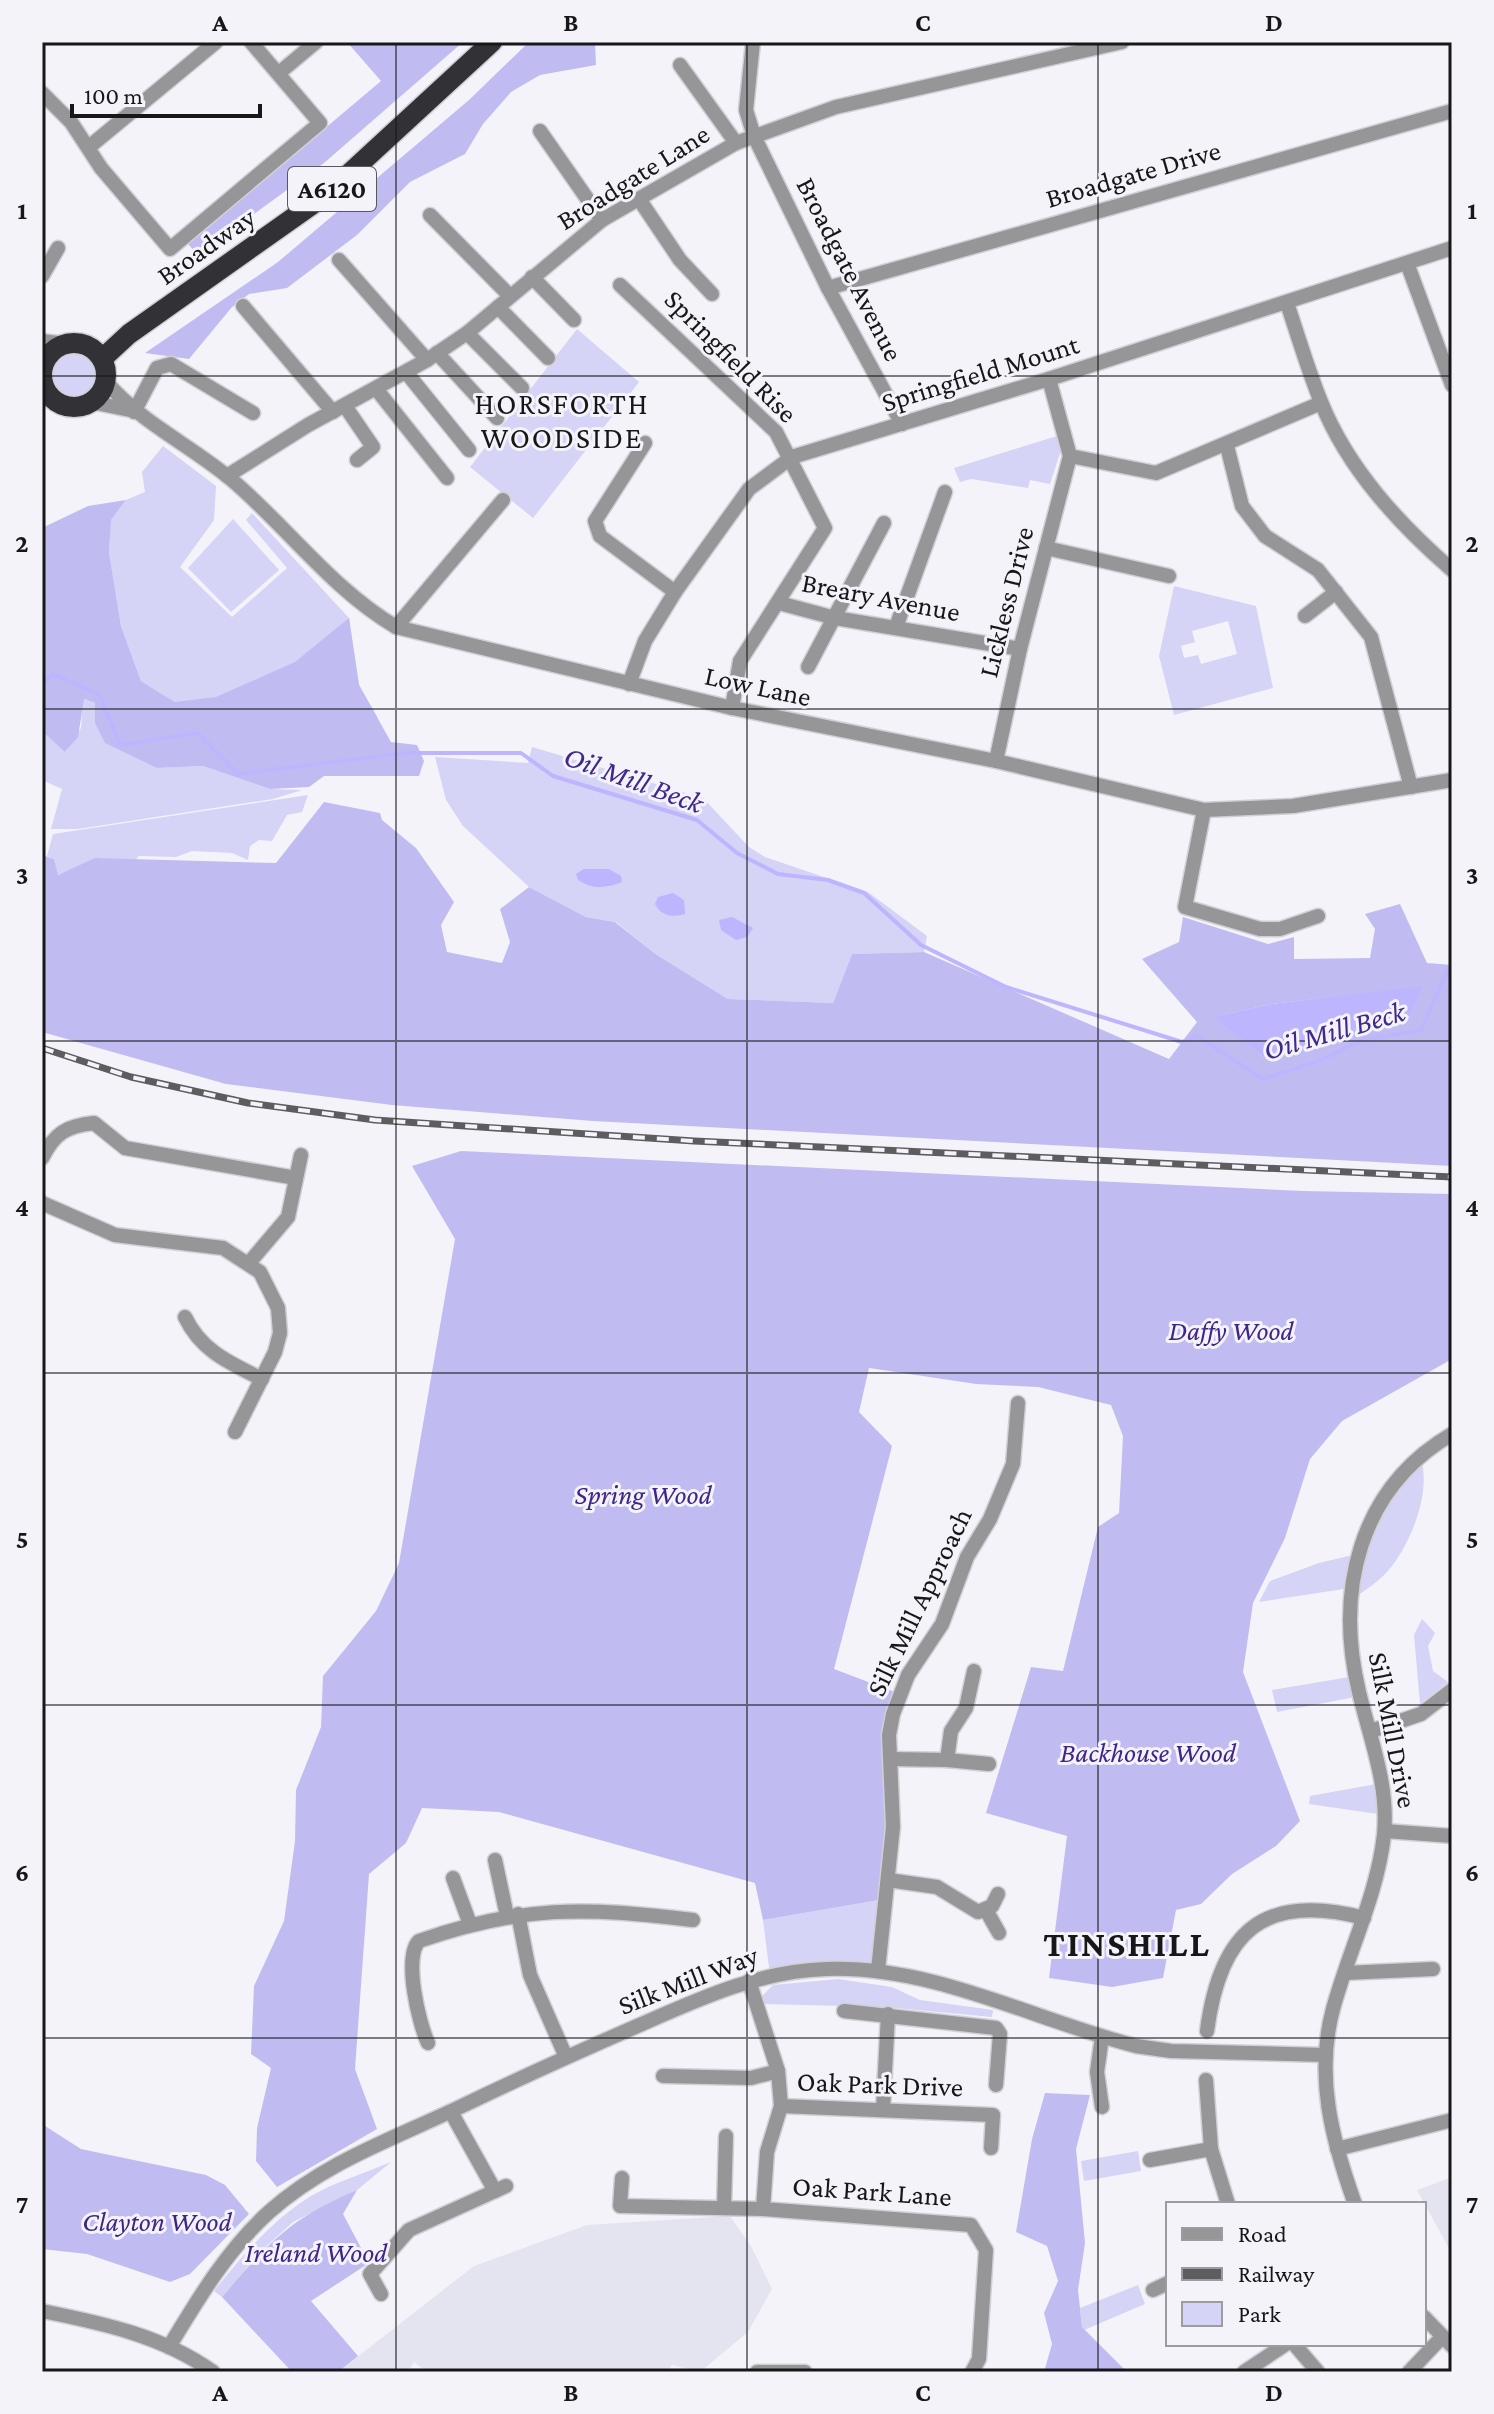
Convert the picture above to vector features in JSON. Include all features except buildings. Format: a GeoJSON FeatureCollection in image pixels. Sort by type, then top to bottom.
{"type":"FeatureCollection","features":[{"type":"Feature","properties":{"kind":"highway","name":"Broadway"},"geometry":{"type":"LineString","coordinates":[[129,334],[327,194],[492,42]]}},
{"type":"Feature","properties":{"kind":"highway","name":"A6120"},"geometry":{"type":"LineString","coordinates":[[73,343],[129,334]]}},
{"type":"Feature","properties":{"kind":"highway","name":"A6120"},"geometry":{"type":"LineString","coordinates":[[102,359],[129,334]]}},
{"type":"Feature","properties":{"kind":"highway"},"geometry":{"type":"LineString","coordinates":[[73,343],[102,359],[106,382],[91,402],[48,405],[42,382],[43,365],[49,355],[73,343]]}},
{"type":"Feature","properties":{"kind":"street"},"geometry":{"type":"LineString","coordinates":[[89,147],[216,42]]}},
{"type":"Feature","properties":{"kind":"street"},"geometry":{"type":"LineString","coordinates":[[42,93],[71,122],[101,168],[170,249],[320,123],[251,42]]}},
{"type":"Feature","properties":{"kind":"street"},"geometry":{"type":"LineString","coordinates":[[279,73],[316,42]]}},
{"type":"Feature","properties":{"kind":"street","name":"Broadgate Avenue"},"geometry":{"type":"LineString","coordinates":[[753,42],[746,110],[754,136],[828,288],[902,424]]}},
{"type":"Feature","properties":{"kind":"street","name":"Broadgate Lane"},"geometry":{"type":"LineString","coordinates":[[227,476],[432,356],[467,333],[602,220],[736,143],[836,107],[1122,42]]}},
{"type":"Feature","properties":{"kind":"street"},"geometry":{"type":"LineString","coordinates":[[680,65],[736,143]]}},
{"type":"Feature","properties":{"kind":"street","name":"Broadgate Drive"},"geometry":{"type":"LineString","coordinates":[[828,288],[1452,111]]}},
{"type":"Feature","properties":{"kind":"street"},"geometry":{"type":"LineString","coordinates":[[540,131],[602,220]]}},
{"type":"Feature","properties":{"kind":"street"},"geometry":{"type":"LineString","coordinates":[[639,199],[680,260],[712,294]]}},
{"type":"Feature","properties":{"kind":"street"},"geometry":{"type":"LineString","coordinates":[[430,215],[548,358]]}},
{"type":"Feature","properties":{"kind":"street"},"geometry":{"type":"LineString","coordinates":[[42,276],[58,248]]}},
{"type":"Feature","properties":{"kind":"street","name":"Springfield Mount"},"geometry":{"type":"LineString","coordinates":[[629,684],[645,641],[675,592],[749,489],[795,463],[902,424],[1452,248]]}},
{"type":"Feature","properties":{"kind":"street"},"geometry":{"type":"LineString","coordinates":[[339,260],[497,418]]}},
{"type":"Feature","properties":{"kind":"street"},"geometry":{"type":"LineString","coordinates":[[1407,263],[1452,385]]}},
{"type":"Feature","properties":{"kind":"street"},"geometry":{"type":"LineString","coordinates":[[532,277],[574,320]]}},
{"type":"Feature","properties":{"kind":"street","name":"Springfield Rise"},"geometry":{"type":"LineString","coordinates":[[620,285],[776,432],[795,463],[825,528],[779,603]]}},
{"type":"Feature","properties":{"kind":"street"},"geometry":{"type":"LineString","coordinates":[[1287,303],[1321,403],[1366,481],[1389,510],[1452,570]]}},
{"type":"Feature","properties":{"kind":"street"},"geometry":{"type":"LineString","coordinates":[[243,306],[373,447],[357,460]]}},
{"type":"Feature","properties":{"kind":"street"},"geometry":{"type":"LineString","coordinates":[[467,333],[522,388]]}},
{"type":"Feature","properties":{"kind":"street"},"geometry":{"type":"LineString","coordinates":[[42,341],[73,343]]}},
{"type":"Feature","properties":{"kind":"street"},"geometry":{"type":"LineString","coordinates":[[132,411],[157,368],[171,364],[253,413]]}},
{"type":"Feature","properties":{"kind":"street"},"geometry":{"type":"LineString","coordinates":[[406,372],[469,450]]}},
{"type":"Feature","properties":{"kind":"street"},"geometry":{"type":"LineString","coordinates":[[1049,379],[1070,456],[1156,473],[1227,446],[1321,403]]}},
{"type":"Feature","properties":{"kind":"street","name":"Low Lane"},"geometry":{"type":"LineString","coordinates":[[106,382],[132,411],[227,476],[297,540],[353,600],[396,627],[732,708],[996,761],[1204,810],[1293,806],[1452,780]]}},
{"type":"Feature","properties":{"kind":"street"},"geometry":{"type":"LineString","coordinates":[[377,390],[447,478]]}},
{"type":"Feature","properties":{"kind":"street","name":"Low Lane"},"geometry":{"type":"LineString","coordinates":[[91,402],[132,411]]}},
{"type":"Feature","properties":{"kind":"street"},"geometry":{"type":"LineString","coordinates":[[645,443],[595,521],[595,529],[600,536],[675,592]]}},
{"type":"Feature","properties":{"kind":"street"},"geometry":{"type":"LineString","coordinates":[[1227,446],[1242,506],[1265,536],[1318,570],[1371,637],[1411,787]]}},
{"type":"Feature","properties":{"kind":"street","name":"Lickless Drive"},"geometry":{"type":"LineString","coordinates":[[996,761],[1020,649],[1070,456]]}},
{"type":"Feature","properties":{"kind":"street"},"geometry":{"type":"LineString","coordinates":[[896,627],[945,492]]}},
{"type":"Feature","properties":{"kind":"street"},"geometry":{"type":"LineString","coordinates":[[396,627],[503,500]]}},
{"type":"Feature","properties":{"kind":"street"},"geometry":{"type":"LineString","coordinates":[[808,667],[884,523]]}},
{"type":"Feature","properties":{"kind":"street"},"geometry":{"type":"LineString","coordinates":[[1046,548],[1169,576]]}},
{"type":"Feature","properties":{"kind":"street"},"geometry":{"type":"LineString","coordinates":[[1305,616],[1336,592]]}},
{"type":"Feature","properties":{"kind":"street"},"geometry":{"type":"LineString","coordinates":[[732,708],[740,661],[779,603]]}},
{"type":"Feature","properties":{"kind":"street","name":"Breary Avenue"},"geometry":{"type":"LineString","coordinates":[[779,603],[835,618],[1020,649]]}},
{"type":"Feature","properties":{"kind":"street"},"geometry":{"type":"LineString","coordinates":[[1204,810],[1185,907],[1260,929],[1280,929],[1318,916]]}},
{"type":"Feature","properties":{"kind":"street"},"geometry":{"type":"LineString","coordinates":[[42,1158],[53,1137],[70,1126],[94,1123],[125,1148],[296,1178]]}},
{"type":"Feature","properties":{"kind":"street"},"geometry":{"type":"LineString","coordinates":[[249,1263],[288,1217],[301,1155]]}},
{"type":"Feature","properties":{"kind":"street"},"geometry":{"type":"LineString","coordinates":[[42,1203],[115,1235],[223,1248],[249,1263],[272,1289],[278,1308],[280,1333],[262,1379],[235,1432]]}},
{"type":"Feature","properties":{"kind":"street"},"geometry":{"type":"LineString","coordinates":[[185,1317],[193,1333],[207,1349],[262,1379]]}},
{"type":"Feature","properties":{"kind":"street","name":"Silk Mill Approach"},"geometry":{"type":"LineString","coordinates":[[878,1970],[894,1805],[889,1735],[900,1694],[942,1624],[967,1557],[990,1519],[1013,1464],[1018,1403]]}},
{"type":"Feature","properties":{"kind":"street","name":"Silk Mill Drive"},"geometry":{"type":"LineString","coordinates":[[1354,2202],[1327,2108],[1326,2055],[1333,2008],[1380,1865],[1385,1831],[1383,1793],[1349,1634],[1350,1588],[1357,1554],[1371,1518],[1389,1489],[1420,1456],[1452,1434]]}},
{"type":"Feature","properties":{"kind":"street"},"geometry":{"type":"LineString","coordinates":[[947,1760],[951,1731],[966,1708],[974,1671]]}},
{"type":"Feature","properties":{"kind":"street"},"geometry":{"type":"LineString","coordinates":[[1371,1731],[1421,1714],[1452,1690]]}},
{"type":"Feature","properties":{"kind":"street"},"geometry":{"type":"LineString","coordinates":[[891,1759],[989,1764]]}},
{"type":"Feature","properties":{"kind":"street"},"geometry":{"type":"LineString","coordinates":[[1385,1831],[1452,1836]]}},
{"type":"Feature","properties":{"kind":"street"},"geometry":{"type":"LineString","coordinates":[[495,1860],[530,1975],[566,2057]]}},
{"type":"Feature","properties":{"kind":"street"},"geometry":{"type":"LineString","coordinates":[[453,1878],[470,1924]]}},
{"type":"Feature","properties":{"kind":"street"},"geometry":{"type":"LineString","coordinates":[[888,1880],[937,1887],[971,1910],[986,1910]]}},
{"type":"Feature","properties":{"kind":"street"},"geometry":{"type":"LineString","coordinates":[[986,1910],[998,1894]]}},
{"type":"Feature","properties":{"kind":"street"},"geometry":{"type":"LineString","coordinates":[[1207,2031],[1210,2003],[1229,1951],[1257,1924],[1279,1913],[1304,1909],[1326,1908],[1364,1918]]}},
{"type":"Feature","properties":{"kind":"street"},"geometry":{"type":"LineString","coordinates":[[428,2043],[416,2005],[414,1946],[470,1924],[558,1910],[623,1911],[693,1920]]}},
{"type":"Feature","properties":{"kind":"street"},"geometry":{"type":"LineString","coordinates":[[986,1910],[999,1933]]}},
{"type":"Feature","properties":{"kind":"street"},"geometry":{"type":"LineString","coordinates":[[1345,1973],[1433,1969]]}},
{"type":"Feature","properties":{"kind":"street","name":"Silk Mill Way"},"geometry":{"type":"LineString","coordinates":[[169,2347],[221,2265],[269,2212],[348,2157],[566,2057],[749,1981],[794,1971],[878,1970],[922,1979],[1102,2037],[1171,2051],[1326,2055]]}},
{"type":"Feature","properties":{"kind":"street","name":"Oak Park Lane"},"geometry":{"type":"LineString","coordinates":[[749,1981],[778,2071],[781,2106],[767,2152],[763,2209],[971,2225],[986,2250],[979,2359],[972,2372]]}},
{"type":"Feature","properties":{"kind":"street"},"geometry":{"type":"LineString","coordinates":[[844,2011],[996,2028],[1000,2034],[996,2085]]}},
{"type":"Feature","properties":{"kind":"street"},"geometry":{"type":"LineString","coordinates":[[883,2110],[888,2014]]}},
{"type":"Feature","properties":{"kind":"street"},"geometry":{"type":"LineString","coordinates":[[1102,2037],[1097,2072],[1102,2107]]}},
{"type":"Feature","properties":{"kind":"street"},"geometry":{"type":"LineString","coordinates":[[663,2076],[751,2078],[778,2071]]}},
{"type":"Feature","properties":{"kind":"street"},"geometry":{"type":"LineString","coordinates":[[1206,2080],[1211,2149],[1227,2202]]}},
{"type":"Feature","properties":{"kind":"street","name":"Oak Park Drive"},"geometry":{"type":"LineString","coordinates":[[781,2106],[993,2115],[991,2148]]}},
{"type":"Feature","properties":{"kind":"street"},"geometry":{"type":"LineString","coordinates":[[381,2294],[370,2274],[403,2235],[500,2188],[451,2112]]}},
{"type":"Feature","properties":{"kind":"street"},"geometry":{"type":"LineString","coordinates":[[1337,2149],[1452,2120]]}},
{"type":"Feature","properties":{"kind":"street"},"geometry":{"type":"LineString","coordinates":[[724,2208],[726,2136]]}},
{"type":"Feature","properties":{"kind":"street"},"geometry":{"type":"LineString","coordinates":[[1150,2160],[1211,2149]]}},
{"type":"Feature","properties":{"kind":"street"},"geometry":{"type":"LineString","coordinates":[[622,2178],[620,2206],[763,2209]]}},
{"type":"Feature","properties":{"kind":"street"},"geometry":{"type":"LineString","coordinates":[[1153,2290],[1166,2284]]}},
{"type":"Feature","properties":{"kind":"street"},"geometry":{"type":"LineString","coordinates":[[42,2311],[110,2324],[169,2347],[213,2372]]}},
{"type":"Feature","properties":{"kind":"street"},"geometry":{"type":"LineString","coordinates":[[1409,2372],[1447,2342],[1426,2319]]}},
{"type":"Feature","properties":{"kind":"street"},"geometry":{"type":"LineString","coordinates":[[1244,2372],[1283,2346]]}},
{"type":"Feature","properties":{"kind":"street"},"geometry":{"type":"LineString","coordinates":[[1296,2346],[1318,2372]]}},
{"type":"Feature","properties":{"kind":"street"},"geometry":{"type":"LineString","coordinates":[[757,2372],[805,2372]]}},
{"type":"Feature","properties":{"kind":"shaded area"},"geometry":{"type":"Polygon","coordinates":[[[1452,2177],[1452,2254],[1426,2202],[1417,2190],[1452,2177]]]}},
{"type":"Feature","properties":{"kind":"shaded area"},"geometry":{"type":"Polygon","coordinates":[[[730,2216],[751,2246],[772,2289],[748,2332],[700,2372],[672,2365],[667,2372],[426,2372],[414,2362],[408,2372],[338,2372],[474,2266],[587,2225],[730,2216]]]}},
{"type":"Feature","properties":{"kind":"green space"},"geometry":{"type":"Polygon","coordinates":[[[347,42],[463,42],[324,163],[198,255],[188,244],[381,81],[347,42]]]}},
{"type":"Feature","properties":{"kind":"green space"},"geometry":{"type":"Polygon","coordinates":[[[529,42],[595,42],[596,65],[540,75],[511,92],[483,124],[465,154],[410,182],[357,235],[287,288],[249,294],[232,307],[189,359],[145,353],[278,262],[469,100],[529,42]]]}},
{"type":"Feature","properties":{"kind":"green space"},"geometry":{"type":"Polygon","coordinates":[[[577,329],[639,382],[533,518],[470,467],[577,329]]]}},
{"type":"Feature","properties":{"kind":"green space"},"geometry":{"type":"Polygon","coordinates":[[[74,352],[91,358],[97,375],[91,392],[74,398],[57,392],[51,375],[57,358],[74,352]]]}},
{"type":"Feature","properties":{"kind":"green space"},"geometry":{"type":"Polygon","coordinates":[[[1057,436],[1061,450],[1050,484],[1030,480],[1028,488],[971,479],[960,482],[954,468],[1057,436]]]}},
{"type":"Feature","properties":{"kind":"green space"},"geometry":{"type":"Polygon","coordinates":[[[163,446],[216,486],[214,520],[180,567],[232,617],[287,568],[246,520],[252,513],[349,618],[359,685],[378,718],[175,702],[141,681],[121,626],[109,552],[110,534],[42,584],[111,520],[126,500],[145,492],[142,472],[163,446]]]}},
{"type":"Feature","properties":{"kind":"green space"},"geometry":{"type":"Polygon","coordinates":[[[126,500],[111,520],[109,552],[121,626],[141,681],[175,702],[216,697],[295,662],[349,618],[359,685],[391,742],[417,745],[424,761],[419,776],[324,776],[309,787],[270,789],[203,766],[157,768],[105,743],[95,723],[95,703],[84,699],[78,737],[65,752],[42,731],[42,528],[88,506],[126,500]]]}},
{"type":"Feature","properties":{"kind":"green space"},"geometry":{"type":"Polygon","coordinates":[[[233,519],[279,570],[231,612],[188,568],[233,519]]]}},
{"type":"Feature","properties":{"kind":"green space"},"geometry":{"type":"Polygon","coordinates":[[[1174,586],[1256,606],[1273,688],[1174,715],[1159,656],[1174,586]],[[1228,621],[1192,631],[1195,642],[1181,646],[1184,658],[1198,655],[1201,664],[1237,654],[1228,621]]]}},
{"type":"Feature","properties":{"kind":"green space"},"geometry":{"type":"Polygon","coordinates":[[[83,699],[95,703],[95,723],[157,768],[203,766],[270,789],[302,790],[273,799],[78,829],[51,829],[62,789],[42,780],[42,731],[66,752],[81,728],[83,699]]]}},
{"type":"Feature","properties":{"kind":"green space"},"geometry":{"type":"Polygon","coordinates":[[[532,747],[703,798],[749,847],[765,857],[868,892],[927,936],[924,952],[852,954],[833,1003],[728,999],[657,955],[616,922],[586,917],[529,887],[463,826],[446,800],[435,757],[528,763],[532,747]]]}},
{"type":"Feature","properties":{"kind":"green space"},"geometry":{"type":"Polygon","coordinates":[[[308,795],[302,812],[287,815],[272,841],[259,840],[250,846],[248,860],[232,853],[192,851],[176,857],[139,856],[122,875],[104,858],[57,875],[54,859],[47,856],[53,834],[308,795]]]}},
{"type":"Feature","properties":{"kind":"green space"},"geometry":{"type":"Polygon","coordinates":[[[324,802],[380,813],[382,820],[416,848],[454,902],[441,925],[447,952],[502,963],[510,942],[500,909],[529,887],[586,917],[615,922],[657,955],[728,999],[833,1003],[852,954],[924,952],[1169,1059],[1197,1022],[1142,959],[1179,942],[1183,917],[1268,944],[1294,937],[1294,959],[1370,958],[1375,929],[1365,914],[1400,904],[1427,963],[1452,965],[1452,1166],[593,1121],[392,1105],[226,1084],[42,1032],[42,855],[54,859],[58,875],[95,858],[276,863],[324,802]],[[1422,987],[1271,1004],[1214,1017],[1268,1061],[1341,1032],[1409,1020],[1422,987]]]}},
{"type":"Feature","properties":{"kind":"green space","name":"Spring Wood"},"geometry":{"type":"Polygon","coordinates":[[[461,1151],[1304,1191],[1452,1194],[1452,1359],[1342,1421],[1310,1459],[1285,1538],[1253,1603],[1243,1672],[1300,1821],[1276,1846],[1232,1874],[1201,1904],[1176,1910],[1163,1978],[1112,1987],[1049,1978],[1067,1836],[986,1813],[1031,1667],[1063,1671],[1098,1527],[1119,1513],[1123,1436],[1111,1405],[1038,1387],[976,1384],[869,1368],[859,1412],[892,1446],[834,1669],[900,1694],[893,1714],[885,1899],[763,1920],[755,1883],[499,1812],[422,1808],[406,1843],[369,1874],[355,2069],[377,2129],[277,2187],[256,2161],[257,2128],[271,2068],[251,2054],[254,1986],[284,1921],[295,1841],[296,1790],[321,1727],[323,1676],[376,1611],[399,1563],[455,1239],[412,1166],[461,1151]]]}},
{"type":"Feature","properties":{"kind":"green space"},"geometry":{"type":"Polygon","coordinates":[[[1420,1456],[1424,1483],[1418,1513],[1400,1555],[1383,1576],[1349,1602],[1350,1588],[1259,1602],[1270,1581],[1319,1563],[1357,1554],[1420,1456]]]}},
{"type":"Feature","properties":{"kind":"green space"},"geometry":{"type":"Polygon","coordinates":[[[1422,1619],[1435,1633],[1428,1646],[1433,1671],[1448,1682],[1420,1704],[1414,1635],[1422,1619]]]}},
{"type":"Feature","properties":{"kind":"green space"},"geometry":{"type":"Polygon","coordinates":[[[1355,1676],[1360,1696],[1277,1712],[1272,1690],[1355,1676]]]}},
{"type":"Feature","properties":{"kind":"green space"},"geometry":{"type":"Polygon","coordinates":[[[1382,1783],[1385,1815],[1309,1804],[1310,1796],[1382,1783]]]}},
{"type":"Feature","properties":{"kind":"green space"},"geometry":{"type":"Polygon","coordinates":[[[885,1899],[878,1970],[770,1975],[763,1920],[885,1899]]]}},
{"type":"Feature","properties":{"kind":"green space"},"geometry":{"type":"Polygon","coordinates":[[[838,1979],[892,1987],[920,2000],[993,2010],[992,2017],[885,2007],[763,2004],[763,1995],[773,1985],[838,1979]]]}},
{"type":"Feature","properties":{"kind":"green space"},"geometry":{"type":"Polygon","coordinates":[[[1045,2093],[1090,2095],[1076,2149],[1085,2243],[1078,2290],[1082,2327],[1127,2372],[1044,2372],[1052,2344],[1044,2313],[1058,2281],[1047,2246],[1016,2232],[1032,2139],[1045,2093]]]}},
{"type":"Feature","properties":{"kind":"green space","name":"Clayton Wood"},"geometry":{"type":"Polygon","coordinates":[[[42,2124],[81,2149],[206,2175],[225,2185],[249,2214],[190,2274],[170,2282],[87,2254],[42,2249],[42,2124]]]}},
{"type":"Feature","properties":{"kind":"green space"},"geometry":{"type":"Polygon","coordinates":[[[1138,2151],[1141,2171],[1084,2181],[1081,2161],[1138,2151]]]}},
{"type":"Feature","properties":{"kind":"green space"},"geometry":{"type":"Polygon","coordinates":[[[391,2162],[357,2190],[293,2222],[261,2251],[222,2297],[214,2291],[259,2239],[297,2205],[330,2186],[391,2162]]]}},
{"type":"Feature","properties":{"kind":"green space","name":"Ireland Wood"},"geometry":{"type":"Polygon","coordinates":[[[357,2190],[343,2214],[369,2263],[311,2301],[358,2356],[338,2372],[292,2372],[222,2297],[267,2247],[297,2222],[357,2190]]]}},
{"type":"Feature","properties":{"kind":"green space"},"geometry":{"type":"Polygon","coordinates":[[[1138,2285],[1145,2304],[1084,2330],[1080,2308],[1138,2285]]]}},
{"type":"Feature","properties":{"kind":"water"},"geometry":{"type":"Polygon","coordinates":[[[584,869],[609,869],[621,876],[622,882],[590,886],[578,880],[576,874],[584,869]]]}},
{"type":"Feature","properties":{"kind":"water"},"geometry":{"type":"Polygon","coordinates":[[[673,893],[684,900],[685,914],[668,915],[655,904],[658,897],[673,893]]]}},
{"type":"Feature","properties":{"kind":"water"},"geometry":{"type":"Polygon","coordinates":[[[732,917],[753,928],[747,937],[736,940],[721,930],[719,920],[732,917]]]}},
{"type":"Feature","properties":{"kind":"water"},"geometry":{"type":"Polygon","coordinates":[[[1423,986],[1409,1020],[1341,1032],[1268,1061],[1213,1017],[1271,1004],[1423,986]]]}},
{"type":"Feature","properties":{"kind":"waterway","name":"Oil Mill Beck"},"geometry":{"type":"LineString","coordinates":[[42,684],[53,674],[100,695],[120,745],[198,733],[238,774],[406,753],[521,753],[553,776],[697,820],[737,853],[778,874],[828,880],[864,893],[921,945],[1006,987],[1182,1042],[1197,1036],[1263,1079],[1316,1062],[1363,1040],[1421,1030],[1448,970],[1452,970]]}},
{"type":"Feature","properties":{"kind":"railway"},"geometry":{"type":"LineString","coordinates":[[42,1048],[131,1077],[248,1103],[375,1120],[694,1141],[1452,1177]]}},
{"type":"Feature","properties":{"kind":"district","name":"HORSFORTH WOODSIDE"},"geometry":{"type":"Point","coordinates":[562,420]}},
{"type":"Feature","properties":{"kind":"district","name":"TINSHILL"},"geometry":{"type":"Point","coordinates":[1127,1944]}},
{"type":"Feature","properties":{"kind":"park label","name":"Daffy Wood"},"geometry":{"type":"Point","coordinates":[1231,1330]}},
{"type":"Feature","properties":{"kind":"park label","name":"Backhouse Wood"},"geometry":{"type":"Point","coordinates":[1148,1752]}}]}
